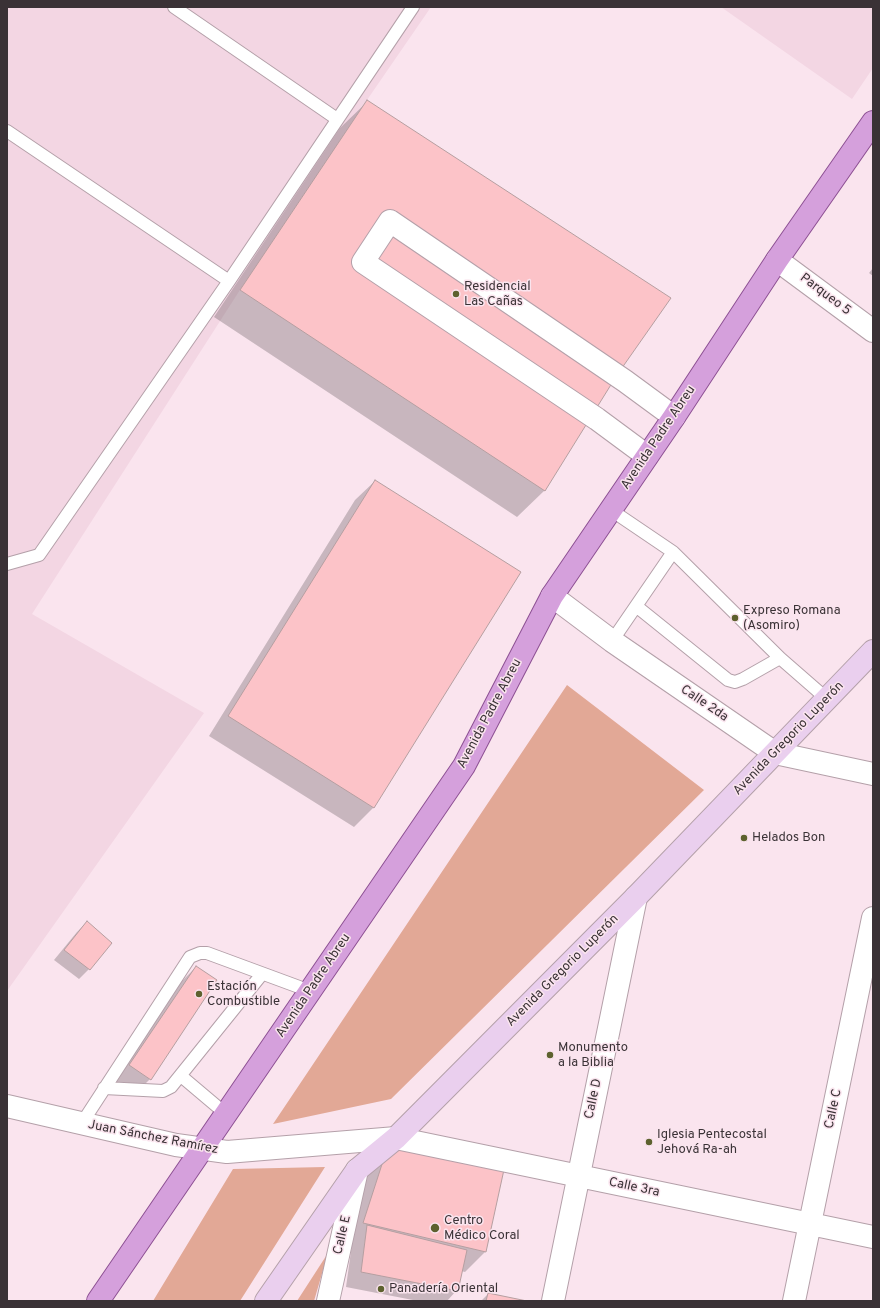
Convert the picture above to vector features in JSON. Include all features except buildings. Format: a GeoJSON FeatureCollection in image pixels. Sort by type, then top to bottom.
{"type":"FeatureCollection","features":[{"type":"Feature","properties":{"kind":"main road","name":"Avenida Padre Abreu"},"geometry":{"type":"LineString","coordinates":[[98,1301],[464,766],[552,596],[674,416],[777,260],[873,122]]}},
{"type":"Feature","properties":{"kind":"main road","name":"Avenida Gregorio Luperón"},"geometry":{"type":"LineString","coordinates":[[266,1301],[357,1170],[396,1138],[636,897],[873,651]]}},
{"type":"Feature","properties":{"kind":"street"},"geometry":{"type":"LineString","coordinates":[[647,456],[597,418],[363,262],[390,221],[674,416]]}},
{"type":"Feature","properties":{"kind":"street","name":"Parqueo 5"},"geometry":{"type":"LineString","coordinates":[[777,260],[873,331]]}},
{"type":"Feature","properties":{"kind":"street","name":"Calle 2da"},"geometry":{"type":"LineString","coordinates":[[552,596],[612,641],[775,753],[873,774]]}},
{"type":"Feature","properties":{"kind":"street","name":"Calle D"},"geometry":{"type":"LineString","coordinates":[[553,1301],[636,897]]}},
{"type":"Feature","properties":{"kind":"street","name":"Calle C"},"geometry":{"type":"LineString","coordinates":[[794,1301],[873,918]]}},
{"type":"Feature","properties":{"kind":"street","name":"Juan Sánchez Ramírez"},"geometry":{"type":"LineString","coordinates":[[7,1106],[176,1145],[227,1152],[396,1138]]}},
{"type":"Feature","properties":{"kind":"street","name":"Calle 3ra"},"geometry":{"type":"LineString","coordinates":[[396,1138],[873,1237]]}},
{"type":"Feature","properties":{"kind":"street","name":"Calle E"},"geometry":{"type":"LineString","coordinates":[[328,1301],[357,1170]]}},
{"type":"Feature","properties":{"kind":"lane"},"geometry":{"type":"LineString","coordinates":[[174,7],[337,119]]}},
{"type":"Feature","properties":{"kind":"lane"},"geometry":{"type":"LineString","coordinates":[[7,564],[39,555],[229,281],[413,7]]}},
{"type":"Feature","properties":{"kind":"lane"},"geometry":{"type":"LineString","coordinates":[[7,131],[229,281]]}},
{"type":"Feature","properties":{"kind":"lane"},"geometry":{"type":"LineString","coordinates":[[611,510],[673,552],[780,658],[827,699]]}},
{"type":"Feature","properties":{"kind":"lane"},"geometry":{"type":"LineString","coordinates":[[612,641],[673,552]]}},
{"type":"Feature","properties":{"kind":"lane"},"geometry":{"type":"LineString","coordinates":[[636,606],[728,680],[735,682],[743,679],[780,658]]}},
{"type":"Feature","properties":{"kind":"lane"},"geometry":{"type":"LineString","coordinates":[[82,1123],[190,957],[200,952],[207,953],[310,991]]}},
{"type":"Feature","properties":{"kind":"lane"},"geometry":{"type":"LineString","coordinates":[[104,1088],[163,1091],[171,1087],[262,974]]}},
{"type":"Feature","properties":{"kind":"lane"},"geometry":{"type":"LineString","coordinates":[[181,1076],[226,1114]]}},
{"type":"Feature","properties":{"kind":"shaded area"},"geometry":{"type":"Polygon","coordinates":[[[7,7],[431,7],[240,290],[32,614],[204,713],[7,991],[7,7]]]}},
{"type":"Feature","properties":{"kind":"shaded area"},"geometry":{"type":"Polygon","coordinates":[[[721,7],[873,7],[873,68],[852,99],[721,7]]]}},
{"type":"Feature","properties":{"kind":"shaded area"},"geometry":{"type":"Polygon","coordinates":[[[567,685],[704,790],[391,1099],[273,1124],[567,685]]]}},
{"type":"Feature","properties":{"kind":"shaded area"},"geometry":{"type":"Polygon","coordinates":[[[325,1167],[240,1301],[153,1301],[233,1169],[325,1167]]]}},
{"type":"Feature","properties":{"kind":"shaded area"},"geometry":{"type":"Polygon","coordinates":[[[328,1253],[314,1301],[297,1301],[328,1253]]]}},
{"type":"Feature","properties":{"kind":"place","name":"Residencial Las Cañas"},"geometry":{"type":"Point","coordinates":[456,294]}},
{"type":"Feature","properties":{"kind":"place","name":"Expreso Romana (Asomiro)"},"geometry":{"type":"Point","coordinates":[735,618]}},
{"type":"Feature","properties":{"kind":"place","name":"Helados Bon"},"geometry":{"type":"Point","coordinates":[744,838]}},
{"type":"Feature","properties":{"kind":"place","name":"Estación Combustible"},"geometry":{"type":"Point","coordinates":[199,994]}},
{"type":"Feature","properties":{"kind":"place","name":"Monumento a la Biblia"},"geometry":{"type":"Point","coordinates":[550,1055]}},
{"type":"Feature","properties":{"kind":"place","name":"Iglesia Pentecostal Jehová Ra-ah"},"geometry":{"type":"Point","coordinates":[649,1142]}},
{"type":"Feature","properties":{"kind":"place","name":"Centro Médico Coral"},"geometry":{"type":"Point","coordinates":[435,1228]}},
{"type":"Feature","properties":{"kind":"place","name":"Panadería Oriental"},"geometry":{"type":"Point","coordinates":[381,1289]}}]}
